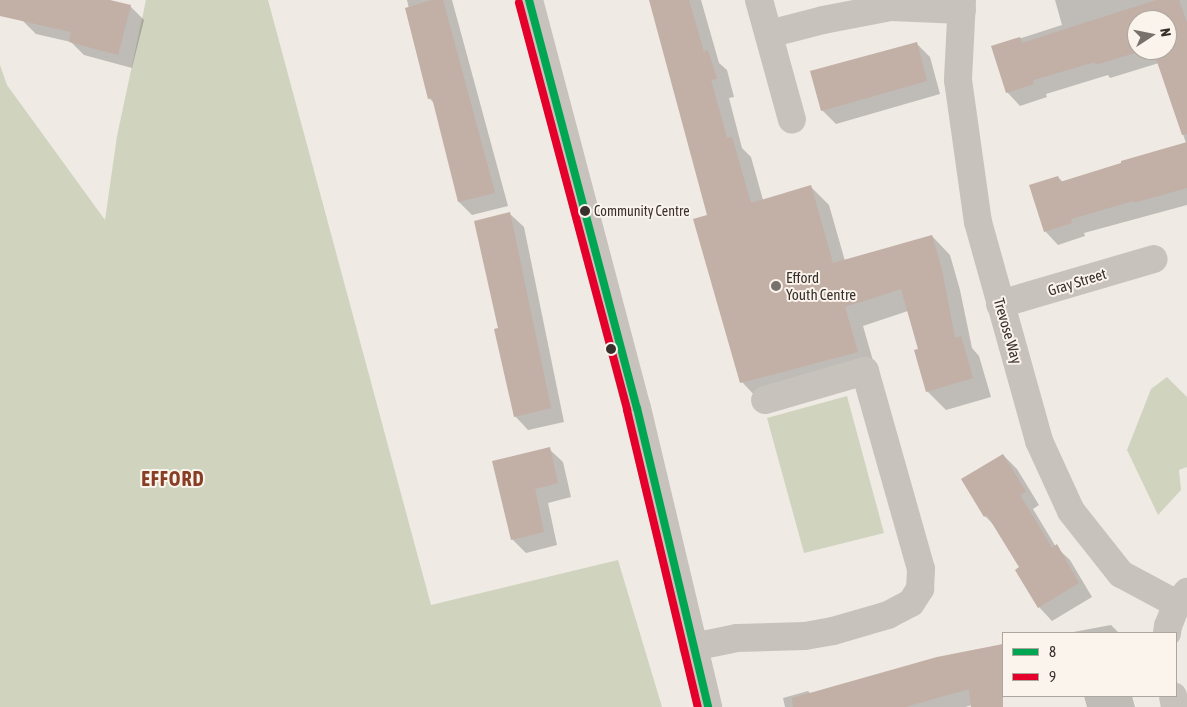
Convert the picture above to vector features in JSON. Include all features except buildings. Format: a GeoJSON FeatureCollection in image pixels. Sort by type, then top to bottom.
{"type":"FeatureCollection","features":[{"type":"Feature","properties":{"kind":"street"},"geometry":{"type":"LineString","coordinates":[[529,0],[637,408],[708,707]]}},
{"type":"Feature","properties":{"kind":"street"},"geometry":{"type":"LineString","coordinates":[[760,0],[792,120]]}},
{"type":"Feature","properties":{"kind":"street"},"geometry":{"type":"LineString","coordinates":[[768,34],[822,20],[891,8],[962,5]]}},
{"type":"Feature","properties":{"kind":"street","name":"Trevose Way"},"geometry":{"type":"LineString","coordinates":[[962,5],[958,80],[978,222],[1039,441],[1071,511],[1121,574],[1182,598]]}},
{"type":"Feature","properties":{"kind":"street","name":"Gray Street"},"geometry":{"type":"LineString","coordinates":[[1000,304],[1154,259]]}},
{"type":"Feature","properties":{"kind":"street"},"geometry":{"type":"LineString","coordinates":[[693,647],[736,638],[805,636],[833,631],[888,615],[910,603],[920,589],[921,569],[866,372],[765,400]]}},
{"type":"Feature","properties":{"kind":"street"},"geometry":{"type":"LineString","coordinates":[[1168,632],[1168,626],[1182,598]]}},
{"type":"Feature","properties":{"kind":"green space"},"geometry":{"type":"Polygon","coordinates":[[[146,0],[268,0],[431,605],[618,560],[662,707],[0,707],[0,65],[7,85],[105,220],[117,136],[146,0]]]}},
{"type":"Feature","properties":{"kind":"green space"},"geometry":{"type":"Polygon","coordinates":[[[1167,377],[1187,397],[1187,467],[1179,470],[1181,490],[1158,515],[1127,450],[1151,389],[1167,377]]]}},
{"type":"Feature","properties":{"kind":"green space"},"geometry":{"type":"Polygon","coordinates":[[[847,396],[884,533],[804,553],[767,418],[847,396]]]}},
{"type":"Feature","properties":{"kind":"transit line","name":"8"},"geometry":{"type":"LineString","coordinates":[[529,0],[637,408],[708,707]]}},
{"type":"Feature","properties":{"kind":"transit line","name":"9"},"geometry":{"type":"LineString","coordinates":[[519,3],[627,410],[698,707]]}},
{"type":"Feature","properties":{"kind":"place","name":"Community Centre"},"geometry":{"type":"Point","coordinates":[585,211]}},
{"type":"Feature","properties":{"kind":"place","name":"Efford Youth Centre"},"geometry":{"type":"Point","coordinates":[776,286]}},
{"type":"Feature","properties":{"kind":"district","name":"EFFORD"},"geometry":{"type":"Point","coordinates":[173,478]}}]}
